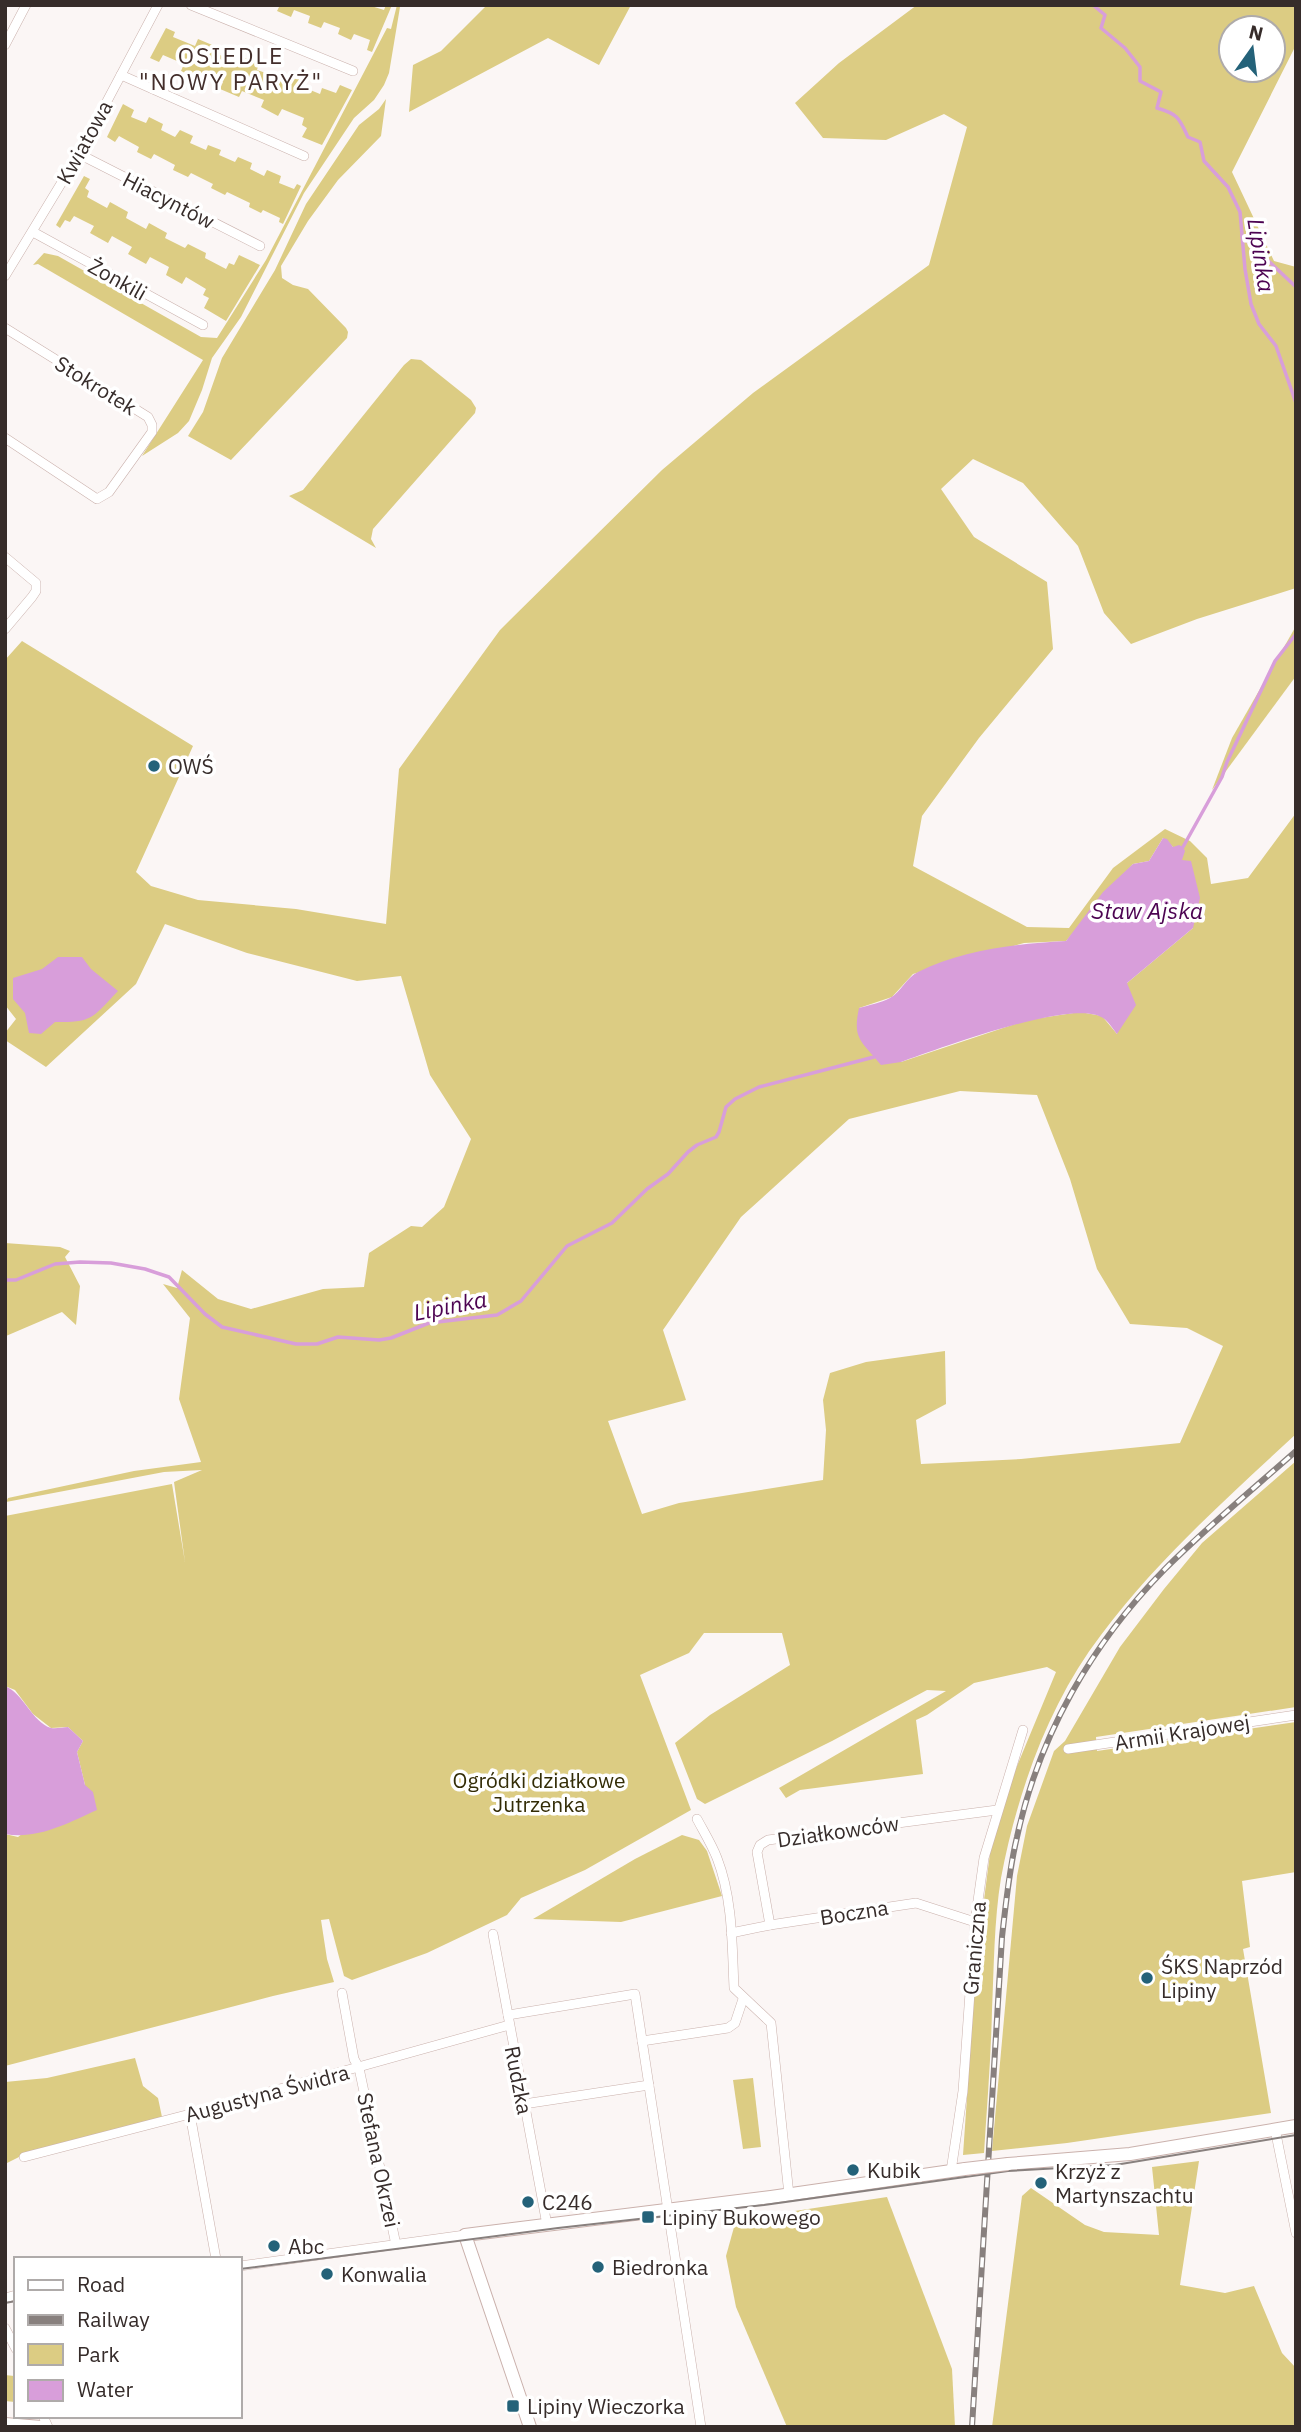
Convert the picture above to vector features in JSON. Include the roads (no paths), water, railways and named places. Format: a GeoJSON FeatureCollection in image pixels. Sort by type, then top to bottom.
{"type":"FeatureCollection","features":[{"type":"Feature","properties":{"kind":"street"},"geometry":{"type":"LineString","coordinates":[[5,45],[26,5]]}},
{"type":"Feature","properties":{"kind":"street","name":"Kwiatowa"},"geometry":{"type":"LineString","coordinates":[[5,276],[79,155],[158,5]]}},
{"type":"Feature","properties":{"kind":"street"},"geometry":{"type":"LineString","coordinates":[[191,5],[353,71]]}},
{"type":"Feature","properties":{"kind":"street"},"geometry":{"type":"LineString","coordinates":[[121,75],[304,156]]}},
{"type":"Feature","properties":{"kind":"street","name":"Hiacyntów"},"geometry":{"type":"LineString","coordinates":[[79,155],[260,246]]}},
{"type":"Feature","properties":{"kind":"street","name":"Żonkili"},"geometry":{"type":"LineString","coordinates":[[33,232],[204,325]]}},
{"type":"Feature","properties":{"kind":"street","name":"Stokrotek"},"geometry":{"type":"LineString","coordinates":[[5,328],[148,417],[152,432],[109,492],[97,499],[5,438]]}},
{"type":"Feature","properties":{"kind":"street"},"geometry":{"type":"LineString","coordinates":[[5,557],[36,583],[36,591],[5,629]]}},
{"type":"Feature","properties":{"kind":"street","name":"Armii Krajowej"},"geometry":{"type":"LineString","coordinates":[[1068,1749],[1296,1715]]}},
{"type":"Feature","properties":{"kind":"street","name":"Graniczna"},"geometry":{"type":"LineString","coordinates":[[951,2171],[963,2091],[975,1922],[984,1858],[1023,1730]]}},
{"type":"Feature","properties":{"kind":"street","name":"Działkowców"},"geometry":{"type":"LineString","coordinates":[[770,1924],[757,1852],[760,1845],[768,1840],[997,1810]]}},
{"type":"Feature","properties":{"kind":"street"},"geometry":{"type":"LineString","coordinates":[[697,1819],[717,1859],[724,1883],[731,1933],[734,1988],[771,2024],[789,2195]]}},
{"type":"Feature","properties":{"kind":"street","name":"Boczna"},"geometry":{"type":"LineString","coordinates":[[731,1933],[770,1924],[916,1903],[975,1922]]}},
{"type":"Feature","properties":{"kind":"street","name":"Rudzka"},"geometry":{"type":"LineString","coordinates":[[493,1934],[547,2225]]}},
{"type":"Feature","properties":{"kind":"street","name":"Stefana Okrzei"},"geometry":{"type":"LineString","coordinates":[[342,1993],[396,2245]]}},
{"type":"Feature","properties":{"kind":"street","name":"Augustyna Świdra"},"geometry":{"type":"LineString","coordinates":[[24,2158],[359,2068],[508,2020],[635,1994],[642,2042]]}},
{"type":"Feature","properties":{"kind":"street"},"geometry":{"type":"LineString","coordinates":[[701,2427],[642,2042],[729,2028],[735,2023],[743,1999]]}},
{"type":"Feature","properties":{"kind":"street"},"geometry":{"type":"LineString","coordinates":[[524,2104],[649,2085]]}},
{"type":"Feature","properties":{"kind":"street"},"geometry":{"type":"LineString","coordinates":[[190,2114],[216,2257]]}},
{"type":"Feature","properties":{"kind":"street"},"geometry":{"type":"LineString","coordinates":[[242,2266],[789,2195],[965,2169],[1130,2154],[1296,2126]]}},
{"type":"Feature","properties":{"kind":"street"},"geometry":{"type":"LineString","coordinates":[[1275,2129],[1296,2233]]}},
{"type":"Feature","properties":{"kind":"street"},"geometry":{"type":"LineString","coordinates":[[466,2235],[530,2427]]}},
{"type":"Feature","properties":{"kind":"street"},"geometry":{"type":"LineString","coordinates":[[5,2328],[14,2345]]}},
{"type":"Feature","properties":{"kind":"street"},"geometry":{"type":"LineString","coordinates":[[13,2422],[41,2427]]}},
{"type":"Feature","properties":{"kind":"water","name":"Staw Ajska"},"geometry":{"type":"Polygon","coordinates":[[[1163,838],[1173,847],[1183,847],[1185,851],[1182,860],[1191,861],[1200,898],[1193,928],[1127,983],[1136,1005],[1117,1034],[1103,1018],[1087,1013],[1064,1014],[1004,1028],[901,1062],[881,1065],[860,1040],[857,1027],[859,1008],[890,998],[914,975],[935,964],[1009,946],[1066,941],[1103,892],[1133,864],[1149,861],[1163,838]]]}},
{"type":"Feature","properties":{"kind":"water"},"geometry":{"type":"Polygon","coordinates":[[[58,957],[82,957],[91,969],[118,991],[91,1017],[55,1022],[41,1034],[29,1033],[25,1013],[13,999],[13,978],[42,969],[58,957]]]}},
{"type":"Feature","properties":{"kind":"water"},"geometry":{"type":"Polygon","coordinates":[[[5,1686],[18,1695],[44,1725],[53,1728],[68,1727],[83,1741],[77,1752],[85,1785],[93,1792],[97,1810],[41,1832],[29,1835],[5,1834],[5,1686]]]}},
{"type":"Feature","properties":{"kind":"waterway","name":"Lipinka"},"geometry":{"type":"LineString","coordinates":[[1093,5],[1105,15],[1101,28],[1125,48],[1140,67],[1140,81],[1161,92],[1157,108],[1174,115],[1188,137],[1200,142],[1204,161],[1228,187],[1240,212],[1251,304],[1259,324],[1276,346],[1296,403]]}},
{"type":"Feature","properties":{"kind":"waterway"},"geometry":{"type":"LineString","coordinates":[[1242,236],[1296,287]]}},
{"type":"Feature","properties":{"kind":"waterway","name":"Lipinka"},"geometry":{"type":"LineString","coordinates":[[1183,847],[1222,777],[1275,661],[1296,634]]}},
{"type":"Feature","properties":{"kind":"waterway","name":"Lipinka"},"geometry":{"type":"LineString","coordinates":[[5,1280],[16,1280],[55,1264],[80,1262],[111,1263],[145,1269],[169,1277],[205,1314],[222,1327],[296,1344],[317,1344],[338,1337],[379,1340],[429,1323],[497,1315],[521,1301],[567,1246],[612,1223],[647,1189],[668,1174],[688,1152],[716,1137],[726,1107],[735,1099],[759,1087],[874,1057]]}},
{"type":"Feature","properties":{"kind":"tram line"},"geometry":{"type":"LineString","coordinates":[[242,2269],[558,2228],[764,2205],[1008,2171],[1115,2165],[1296,2135]]}},
{"type":"Feature","properties":{"kind":"tram line"},"geometry":{"type":"LineString","coordinates":[[5,2303],[14,2301]]}},
{"type":"Feature","properties":{"kind":"railway"},"geometry":{"type":"LineString","coordinates":[[972,2427],[1002,1937],[1012,1862],[1027,1799],[1054,1727],[1072,1692],[1114,1628],[1165,1569],[1296,1451]]}},
{"type":"Feature","properties":{"kind":"place","name":"OWŚ"},"geometry":{"type":"Point","coordinates":[154,766]}},
{"type":"Feature","properties":{"kind":"place","name":"ŚKS Naprzód Lipiny"},"geometry":{"type":"Point","coordinates":[1147,1978]}},
{"type":"Feature","properties":{"kind":"place","name":"Kubik"},"geometry":{"type":"Point","coordinates":[853,2170]}},
{"type":"Feature","properties":{"kind":"place","name":"Krzyż z Martynszachtu"},"geometry":{"type":"Point","coordinates":[1041,2183]}},
{"type":"Feature","properties":{"kind":"place","name":"C246"},"geometry":{"type":"Point","coordinates":[528,2202]}},
{"type":"Feature","properties":{"kind":"place","name":"Lipiny Bukowego"},"geometry":{"type":"Point","coordinates":[648,2217]}},
{"type":"Feature","properties":{"kind":"place","name":"Abc"},"geometry":{"type":"Point","coordinates":[274,2246]}},
{"type":"Feature","properties":{"kind":"place","name":"Biedronka"},"geometry":{"type":"Point","coordinates":[598,2267]}},
{"type":"Feature","properties":{"kind":"place","name":"Konwalia"},"geometry":{"type":"Point","coordinates":[327,2274]}},
{"type":"Feature","properties":{"kind":"place","name":"Lipiny Wieczorka"},"geometry":{"type":"Point","coordinates":[513,2406]}},
{"type":"Feature","properties":{"kind":"district","name":"OSIEDLE \"NOWY PARYŻ\""},"geometry":{"type":"Point","coordinates":[231,68]}},
{"type":"Feature","properties":{"kind":"park label","name":"Ogródki działkowe Jutrzenka"},"geometry":{"type":"Point","coordinates":[539,1792]}}]}
